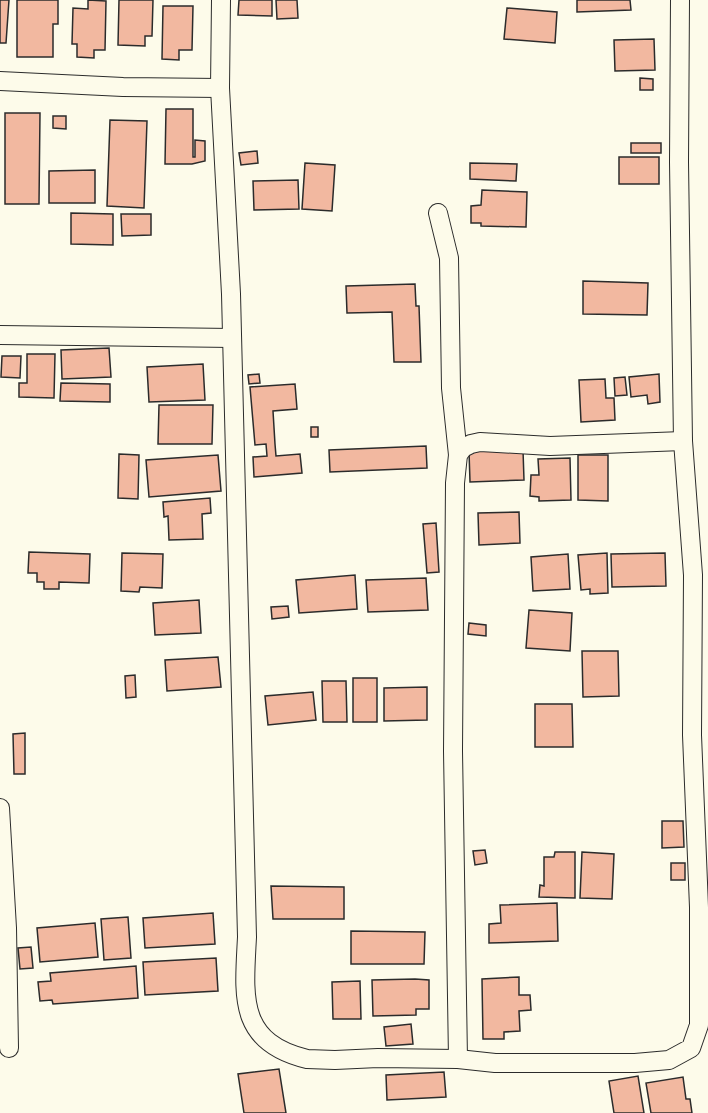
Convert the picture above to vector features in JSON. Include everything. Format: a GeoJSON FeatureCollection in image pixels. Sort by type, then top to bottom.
{"type":"FeatureCollection","features":[{"type":"Feature","properties":{"kind":"street"},"geometry":{"type":"LineString","coordinates":[[221,0],[220,88],[228,221],[240,596],[240,684],[248,937],[245,995],[249,1013],[258,1033],[270,1044],[287,1054],[307,1059],[458,1059],[495,1063],[635,1063],[669,1060],[691,1048],[699,1025],[702,825],[692,735],[700,575],[683,441],[679,151],[680,0]]}},
{"type":"Feature","properties":{"kind":"street"},"geometry":{"type":"LineString","coordinates":[[0,81],[123,87],[220,88]]}},
{"type":"Feature","properties":{"kind":"street"},"geometry":{"type":"LineString","coordinates":[[438,213],[449,258],[451,388],[458,455],[455,483],[453,751],[458,1059]]}},
{"type":"Feature","properties":{"kind":"street"},"geometry":{"type":"LineString","coordinates":[[0,335],[232,338]]}},
{"type":"Feature","properties":{"kind":"street"},"geometry":{"type":"LineString","coordinates":[[458,455],[463,448],[480,442],[550,446],[683,441]]}},
{"type":"Feature","properties":{"kind":"street"},"geometry":{"type":"LineString","coordinates":[[0,808],[6,907],[9,1048]]}},
{"type":"Feature","properties":{"kind":"building"},"geometry":{"type":"Polygon","coordinates":[[[0,0],[9,0],[6,43],[0,43],[0,0]]]}},
{"type":"Feature","properties":{"kind":"building"},"geometry":{"type":"Polygon","coordinates":[[[17,0],[58,0],[58,24],[53,24],[53,57],[17,57],[17,0]]]}},
{"type":"Feature","properties":{"kind":"building"},"geometry":{"type":"Polygon","coordinates":[[[88,0],[106,1],[105,50],[94,50],[94,58],[77,57],[77,44],[72,44],[73,8],[88,9],[88,0]]]}},
{"type":"Feature","properties":{"kind":"building"},"geometry":{"type":"Polygon","coordinates":[[[119,0],[153,0],[152,36],[145,36],[145,46],[118,45],[119,0]]]}},
{"type":"Feature","properties":{"kind":"building"},"geometry":{"type":"Polygon","coordinates":[[[239,0],[272,0],[272,16],[238,15],[239,0]]]}},
{"type":"Feature","properties":{"kind":"building"},"geometry":{"type":"Polygon","coordinates":[[[276,0],[297,0],[298,18],[277,19],[276,0]]]}},
{"type":"Feature","properties":{"kind":"building"},"geometry":{"type":"Polygon","coordinates":[[[577,0],[630,0],[631,10],[577,12],[577,0]]]}},
{"type":"Feature","properties":{"kind":"building"},"geometry":{"type":"Polygon","coordinates":[[[163,6],[193,6],[192,50],[179,50],[179,60],[162,59],[163,6]]]}},
{"type":"Feature","properties":{"kind":"building"},"geometry":{"type":"Polygon","coordinates":[[[507,8],[557,12],[555,43],[504,39],[507,8]]]}},
{"type":"Feature","properties":{"kind":"building"},"geometry":{"type":"Polygon","coordinates":[[[654,39],[655,70],[615,71],[614,40],[654,39]]]}},
{"type":"Feature","properties":{"kind":"building"},"geometry":{"type":"Polygon","coordinates":[[[640,78],[653,79],[653,90],[640,90],[640,78]]]}},
{"type":"Feature","properties":{"kind":"building"},"geometry":{"type":"Polygon","coordinates":[[[166,109],[193,109],[193,157],[195,157],[195,140],[205,141],[205,161],[192,164],[165,164],[166,109]]]}},
{"type":"Feature","properties":{"kind":"building"},"geometry":{"type":"Polygon","coordinates":[[[5,113],[40,113],[39,204],[5,204],[5,113]]]}},
{"type":"Feature","properties":{"kind":"building"},"geometry":{"type":"Polygon","coordinates":[[[53,116],[66,116],[66,129],[53,128],[53,116]]]}},
{"type":"Feature","properties":{"kind":"building"},"geometry":{"type":"Polygon","coordinates":[[[110,120],[147,121],[144,208],[107,206],[110,120]]]}},
{"type":"Feature","properties":{"kind":"building"},"geometry":{"type":"Polygon","coordinates":[[[631,143],[661,143],[661,153],[631,153],[631,143]]]}},
{"type":"Feature","properties":{"kind":"building"},"geometry":{"type":"Polygon","coordinates":[[[257,151],[258,163],[241,165],[239,153],[257,151]]]}},
{"type":"Feature","properties":{"kind":"building"},"geometry":{"type":"Polygon","coordinates":[[[619,157],[659,157],[659,184],[619,184],[619,157]]]}},
{"type":"Feature","properties":{"kind":"building"},"geometry":{"type":"Polygon","coordinates":[[[305,163],[335,165],[332,211],[302,209],[305,163]]]}},
{"type":"Feature","properties":{"kind":"building"},"geometry":{"type":"Polygon","coordinates":[[[470,163],[517,164],[516,181],[470,179],[470,163]]]}},
{"type":"Feature","properties":{"kind":"building"},"geometry":{"type":"Polygon","coordinates":[[[95,170],[95,203],[49,203],[49,171],[95,170]]]}},
{"type":"Feature","properties":{"kind":"building"},"geometry":{"type":"Polygon","coordinates":[[[298,180],[299,209],[254,210],[253,181],[298,180]]]}},
{"type":"Feature","properties":{"kind":"building"},"geometry":{"type":"Polygon","coordinates":[[[482,190],[527,192],[526,227],[481,226],[481,223],[471,223],[471,206],[481,205],[482,190]]]}},
{"type":"Feature","properties":{"kind":"building"},"geometry":{"type":"Polygon","coordinates":[[[71,213],[113,214],[113,245],[71,244],[71,213]]]}},
{"type":"Feature","properties":{"kind":"building"},"geometry":{"type":"Polygon","coordinates":[[[121,214],[151,214],[151,235],[122,236],[121,214]]]}},
{"type":"Feature","properties":{"kind":"building"},"geometry":{"type":"Polygon","coordinates":[[[583,281],[648,283],[647,315],[583,314],[583,281]]]}},
{"type":"Feature","properties":{"kind":"building"},"geometry":{"type":"Polygon","coordinates":[[[415,284],[416,306],[419,306],[421,362],[394,362],[392,312],[347,313],[346,286],[415,284]]]}},
{"type":"Feature","properties":{"kind":"building"},"geometry":{"type":"Polygon","coordinates":[[[109,348],[111,377],[62,379],[61,350],[109,348]]]}},
{"type":"Feature","properties":{"kind":"building"},"geometry":{"type":"Polygon","coordinates":[[[27,354],[55,354],[54,398],[19,397],[19,383],[27,383],[27,354]]]}},
{"type":"Feature","properties":{"kind":"building"},"geometry":{"type":"Polygon","coordinates":[[[2,356],[21,356],[20,378],[1,377],[2,356]]]}},
{"type":"Feature","properties":{"kind":"building"},"geometry":{"type":"Polygon","coordinates":[[[203,364],[205,400],[149,402],[147,367],[203,364]]]}},
{"type":"Feature","properties":{"kind":"building"},"geometry":{"type":"Polygon","coordinates":[[[259,374],[260,383],[249,384],[248,375],[259,374]]]}},
{"type":"Feature","properties":{"kind":"building"},"geometry":{"type":"Polygon","coordinates":[[[659,374],[660,402],[648,404],[647,395],[631,397],[629,377],[659,374]]]}},
{"type":"Feature","properties":{"kind":"building"},"geometry":{"type":"Polygon","coordinates":[[[625,377],[627,395],[615,396],[614,378],[625,377]]]}},
{"type":"Feature","properties":{"kind":"building"},"geometry":{"type":"Polygon","coordinates":[[[605,379],[606,398],[614,398],[615,420],[581,422],[579,380],[605,379]]]}},
{"type":"Feature","properties":{"kind":"building"},"geometry":{"type":"Polygon","coordinates":[[[61,383],[110,384],[110,402],[60,401],[61,383]]]}},
{"type":"Feature","properties":{"kind":"building"},"geometry":{"type":"Polygon","coordinates":[[[295,384],[297,409],[273,411],[275,444],[276,456],[300,454],[302,473],[254,477],[253,457],[267,456],[266,444],[255,445],[250,387],[295,384]]]}},
{"type":"Feature","properties":{"kind":"building"},"geometry":{"type":"Polygon","coordinates":[[[159,405],[213,405],[212,444],[158,444],[159,405]]]}},
{"type":"Feature","properties":{"kind":"building"},"geometry":{"type":"Polygon","coordinates":[[[311,427],[318,427],[318,437],[311,437],[311,427]]]}},
{"type":"Feature","properties":{"kind":"building"},"geometry":{"type":"Polygon","coordinates":[[[426,446],[427,468],[330,472],[329,450],[426,446]]]}},
{"type":"Feature","properties":{"kind":"building"},"geometry":{"type":"Polygon","coordinates":[[[523,450],[524,480],[470,482],[469,451],[523,450]]]}},
{"type":"Feature","properties":{"kind":"building"},"geometry":{"type":"Polygon","coordinates":[[[119,454],[139,455],[138,499],[118,498],[119,454]]]}},
{"type":"Feature","properties":{"kind":"building"},"geometry":{"type":"Polygon","coordinates":[[[218,455],[221,491],[149,497],[146,460],[218,455]]]}},
{"type":"Feature","properties":{"kind":"building"},"geometry":{"type":"Polygon","coordinates":[[[578,455],[608,455],[608,501],[578,500],[578,455]]]}},
{"type":"Feature","properties":{"kind":"building"},"geometry":{"type":"Polygon","coordinates":[[[570,458],[571,500],[539,501],[539,497],[530,496],[531,475],[539,475],[538,459],[570,458]]]}},
{"type":"Feature","properties":{"kind":"building"},"geometry":{"type":"Polygon","coordinates":[[[210,498],[211,513],[202,514],[203,539],[169,540],[168,516],[164,517],[163,502],[210,498]]]}},
{"type":"Feature","properties":{"kind":"building"},"geometry":{"type":"Polygon","coordinates":[[[519,512],[520,543],[479,545],[478,513],[519,512]]]}},
{"type":"Feature","properties":{"kind":"building"},"geometry":{"type":"Polygon","coordinates":[[[436,523],[439,572],[427,573],[423,524],[436,523]]]}},
{"type":"Feature","properties":{"kind":"building"},"geometry":{"type":"Polygon","coordinates":[[[29,552],[90,554],[89,583],[59,582],[59,589],[44,589],[44,582],[37,582],[37,573],[28,573],[29,552]]]}},
{"type":"Feature","properties":{"kind":"building"},"geometry":{"type":"Polygon","coordinates":[[[122,553],[163,554],[162,588],[140,587],[139,592],[121,591],[122,553]]]}},
{"type":"Feature","properties":{"kind":"building"},"geometry":{"type":"Polygon","coordinates":[[[607,553],[608,593],[590,594],[590,589],[581,590],[578,555],[607,553]]]}},
{"type":"Feature","properties":{"kind":"building"},"geometry":{"type":"Polygon","coordinates":[[[665,553],[666,586],[612,587],[611,554],[665,553]]]}},
{"type":"Feature","properties":{"kind":"building"},"geometry":{"type":"Polygon","coordinates":[[[568,554],[570,589],[533,591],[531,557],[568,554]]]}},
{"type":"Feature","properties":{"kind":"building"},"geometry":{"type":"Polygon","coordinates":[[[355,575],[357,609],[299,613],[296,580],[355,575]]]}},
{"type":"Feature","properties":{"kind":"building"},"geometry":{"type":"Polygon","coordinates":[[[426,578],[428,610],[368,612],[366,580],[426,578]]]}},
{"type":"Feature","properties":{"kind":"building"},"geometry":{"type":"Polygon","coordinates":[[[199,600],[201,633],[155,635],[153,603],[199,600]]]}},
{"type":"Feature","properties":{"kind":"building"},"geometry":{"type":"Polygon","coordinates":[[[288,606],[289,617],[272,619],[271,607],[288,606]]]}},
{"type":"Feature","properties":{"kind":"building"},"geometry":{"type":"Polygon","coordinates":[[[529,610],[572,613],[570,651],[526,648],[529,610]]]}},
{"type":"Feature","properties":{"kind":"building"},"geometry":{"type":"Polygon","coordinates":[[[469,623],[486,625],[486,636],[468,634],[469,623]]]}},
{"type":"Feature","properties":{"kind":"building"},"geometry":{"type":"Polygon","coordinates":[[[582,651],[618,651],[619,696],[583,697],[582,651]]]}},
{"type":"Feature","properties":{"kind":"building"},"geometry":{"type":"Polygon","coordinates":[[[218,657],[221,687],[167,691],[165,660],[218,657]]]}},
{"type":"Feature","properties":{"kind":"building"},"geometry":{"type":"Polygon","coordinates":[[[135,675],[136,697],[126,698],[125,676],[135,675]]]}},
{"type":"Feature","properties":{"kind":"building"},"geometry":{"type":"Polygon","coordinates":[[[353,678],[377,678],[377,722],[353,722],[353,678]]]}},
{"type":"Feature","properties":{"kind":"building"},"geometry":{"type":"Polygon","coordinates":[[[322,681],[346,681],[347,722],[323,722],[322,681]]]}},
{"type":"Feature","properties":{"kind":"building"},"geometry":{"type":"Polygon","coordinates":[[[427,687],[427,720],[384,721],[384,688],[427,687]]]}},
{"type":"Feature","properties":{"kind":"building"},"geometry":{"type":"Polygon","coordinates":[[[313,692],[316,720],[268,725],[265,696],[313,692]]]}},
{"type":"Feature","properties":{"kind":"building"},"geometry":{"type":"Polygon","coordinates":[[[535,704],[572,704],[573,747],[535,747],[535,704]]]}},
{"type":"Feature","properties":{"kind":"building"},"geometry":{"type":"Polygon","coordinates":[[[25,733],[25,774],[14,774],[13,734],[25,733]]]}},
{"type":"Feature","properties":{"kind":"building"},"geometry":{"type":"Polygon","coordinates":[[[662,821],[683,821],[684,847],[662,848],[662,821]]]}},
{"type":"Feature","properties":{"kind":"building"},"geometry":{"type":"Polygon","coordinates":[[[485,850],[487,863],[475,865],[473,851],[485,850]]]}},
{"type":"Feature","properties":{"kind":"building"},"geometry":{"type":"Polygon","coordinates":[[[555,852],[575,852],[575,898],[539,897],[540,885],[544,886],[544,857],[554,857],[555,852]]]}},
{"type":"Feature","properties":{"kind":"building"},"geometry":{"type":"Polygon","coordinates":[[[582,852],[614,854],[612,899],[580,898],[582,852]]]}},
{"type":"Feature","properties":{"kind":"building"},"geometry":{"type":"Polygon","coordinates":[[[671,863],[685,863],[685,880],[671,880],[671,863]]]}},
{"type":"Feature","properties":{"kind":"building"},"geometry":{"type":"Polygon","coordinates":[[[271,886],[344,887],[344,919],[273,919],[271,886]]]}},
{"type":"Feature","properties":{"kind":"building"},"geometry":{"type":"Polygon","coordinates":[[[557,903],[558,941],[489,943],[489,924],[501,923],[500,905],[557,903]]]}},
{"type":"Feature","properties":{"kind":"building"},"geometry":{"type":"Polygon","coordinates":[[[213,913],[215,944],[145,948],[143,918],[213,913]]]}},
{"type":"Feature","properties":{"kind":"building"},"geometry":{"type":"Polygon","coordinates":[[[128,917],[131,958],[104,960],[101,919],[128,917]]]}},
{"type":"Feature","properties":{"kind":"building"},"geometry":{"type":"Polygon","coordinates":[[[95,923],[98,957],[40,962],[37,928],[95,923]]]}},
{"type":"Feature","properties":{"kind":"building"},"geometry":{"type":"Polygon","coordinates":[[[351,931],[425,932],[424,964],[351,964],[351,931]]]}},
{"type":"Feature","properties":{"kind":"building"},"geometry":{"type":"Polygon","coordinates":[[[31,947],[33,968],[20,969],[18,948],[31,947]]]}},
{"type":"Feature","properties":{"kind":"building"},"geometry":{"type":"Polygon","coordinates":[[[216,958],[218,991],[145,995],[143,962],[216,958]]]}},
{"type":"Feature","properties":{"kind":"building"},"geometry":{"type":"Polygon","coordinates":[[[136,966],[138,998],[53,1004],[52,1000],[40,1001],[38,982],[51,981],[50,973],[136,966]]]}},
{"type":"Feature","properties":{"kind":"building"},"geometry":{"type":"Polygon","coordinates":[[[519,977],[519,995],[530,995],[531,1010],[519,1011],[520,1031],[504,1032],[504,1039],[483,1039],[482,979],[519,977]]]}},
{"type":"Feature","properties":{"kind":"building"},"geometry":{"type":"Polygon","coordinates":[[[372,980],[429,980],[429,1009],[416,1009],[416,1015],[373,1016],[372,980]]]}},
{"type":"Feature","properties":{"kind":"building"},"geometry":{"type":"Polygon","coordinates":[[[360,981],[361,1019],[333,1019],[332,982],[360,981]]]}},
{"type":"Feature","properties":{"kind":"building"},"geometry":{"type":"Polygon","coordinates":[[[411,1024],[413,1044],[386,1046],[384,1027],[411,1024]]]}},
{"type":"Feature","properties":{"kind":"building"},"geometry":{"type":"Polygon","coordinates":[[[279,1069],[286,1113],[244,1113],[238,1074],[279,1069]]]}},
{"type":"Feature","properties":{"kind":"building"},"geometry":{"type":"Polygon","coordinates":[[[444,1072],[446,1097],[387,1100],[386,1075],[444,1072]]]}},
{"type":"Feature","properties":{"kind":"building"},"geometry":{"type":"Polygon","coordinates":[[[638,1076],[644,1113],[614,1113],[609,1081],[638,1076]]]}},
{"type":"Feature","properties":{"kind":"building"},"geometry":{"type":"Polygon","coordinates":[[[683,1077],[686,1099],[690,1099],[692,1113],[651,1113],[646,1083],[683,1077]]]}}]}
